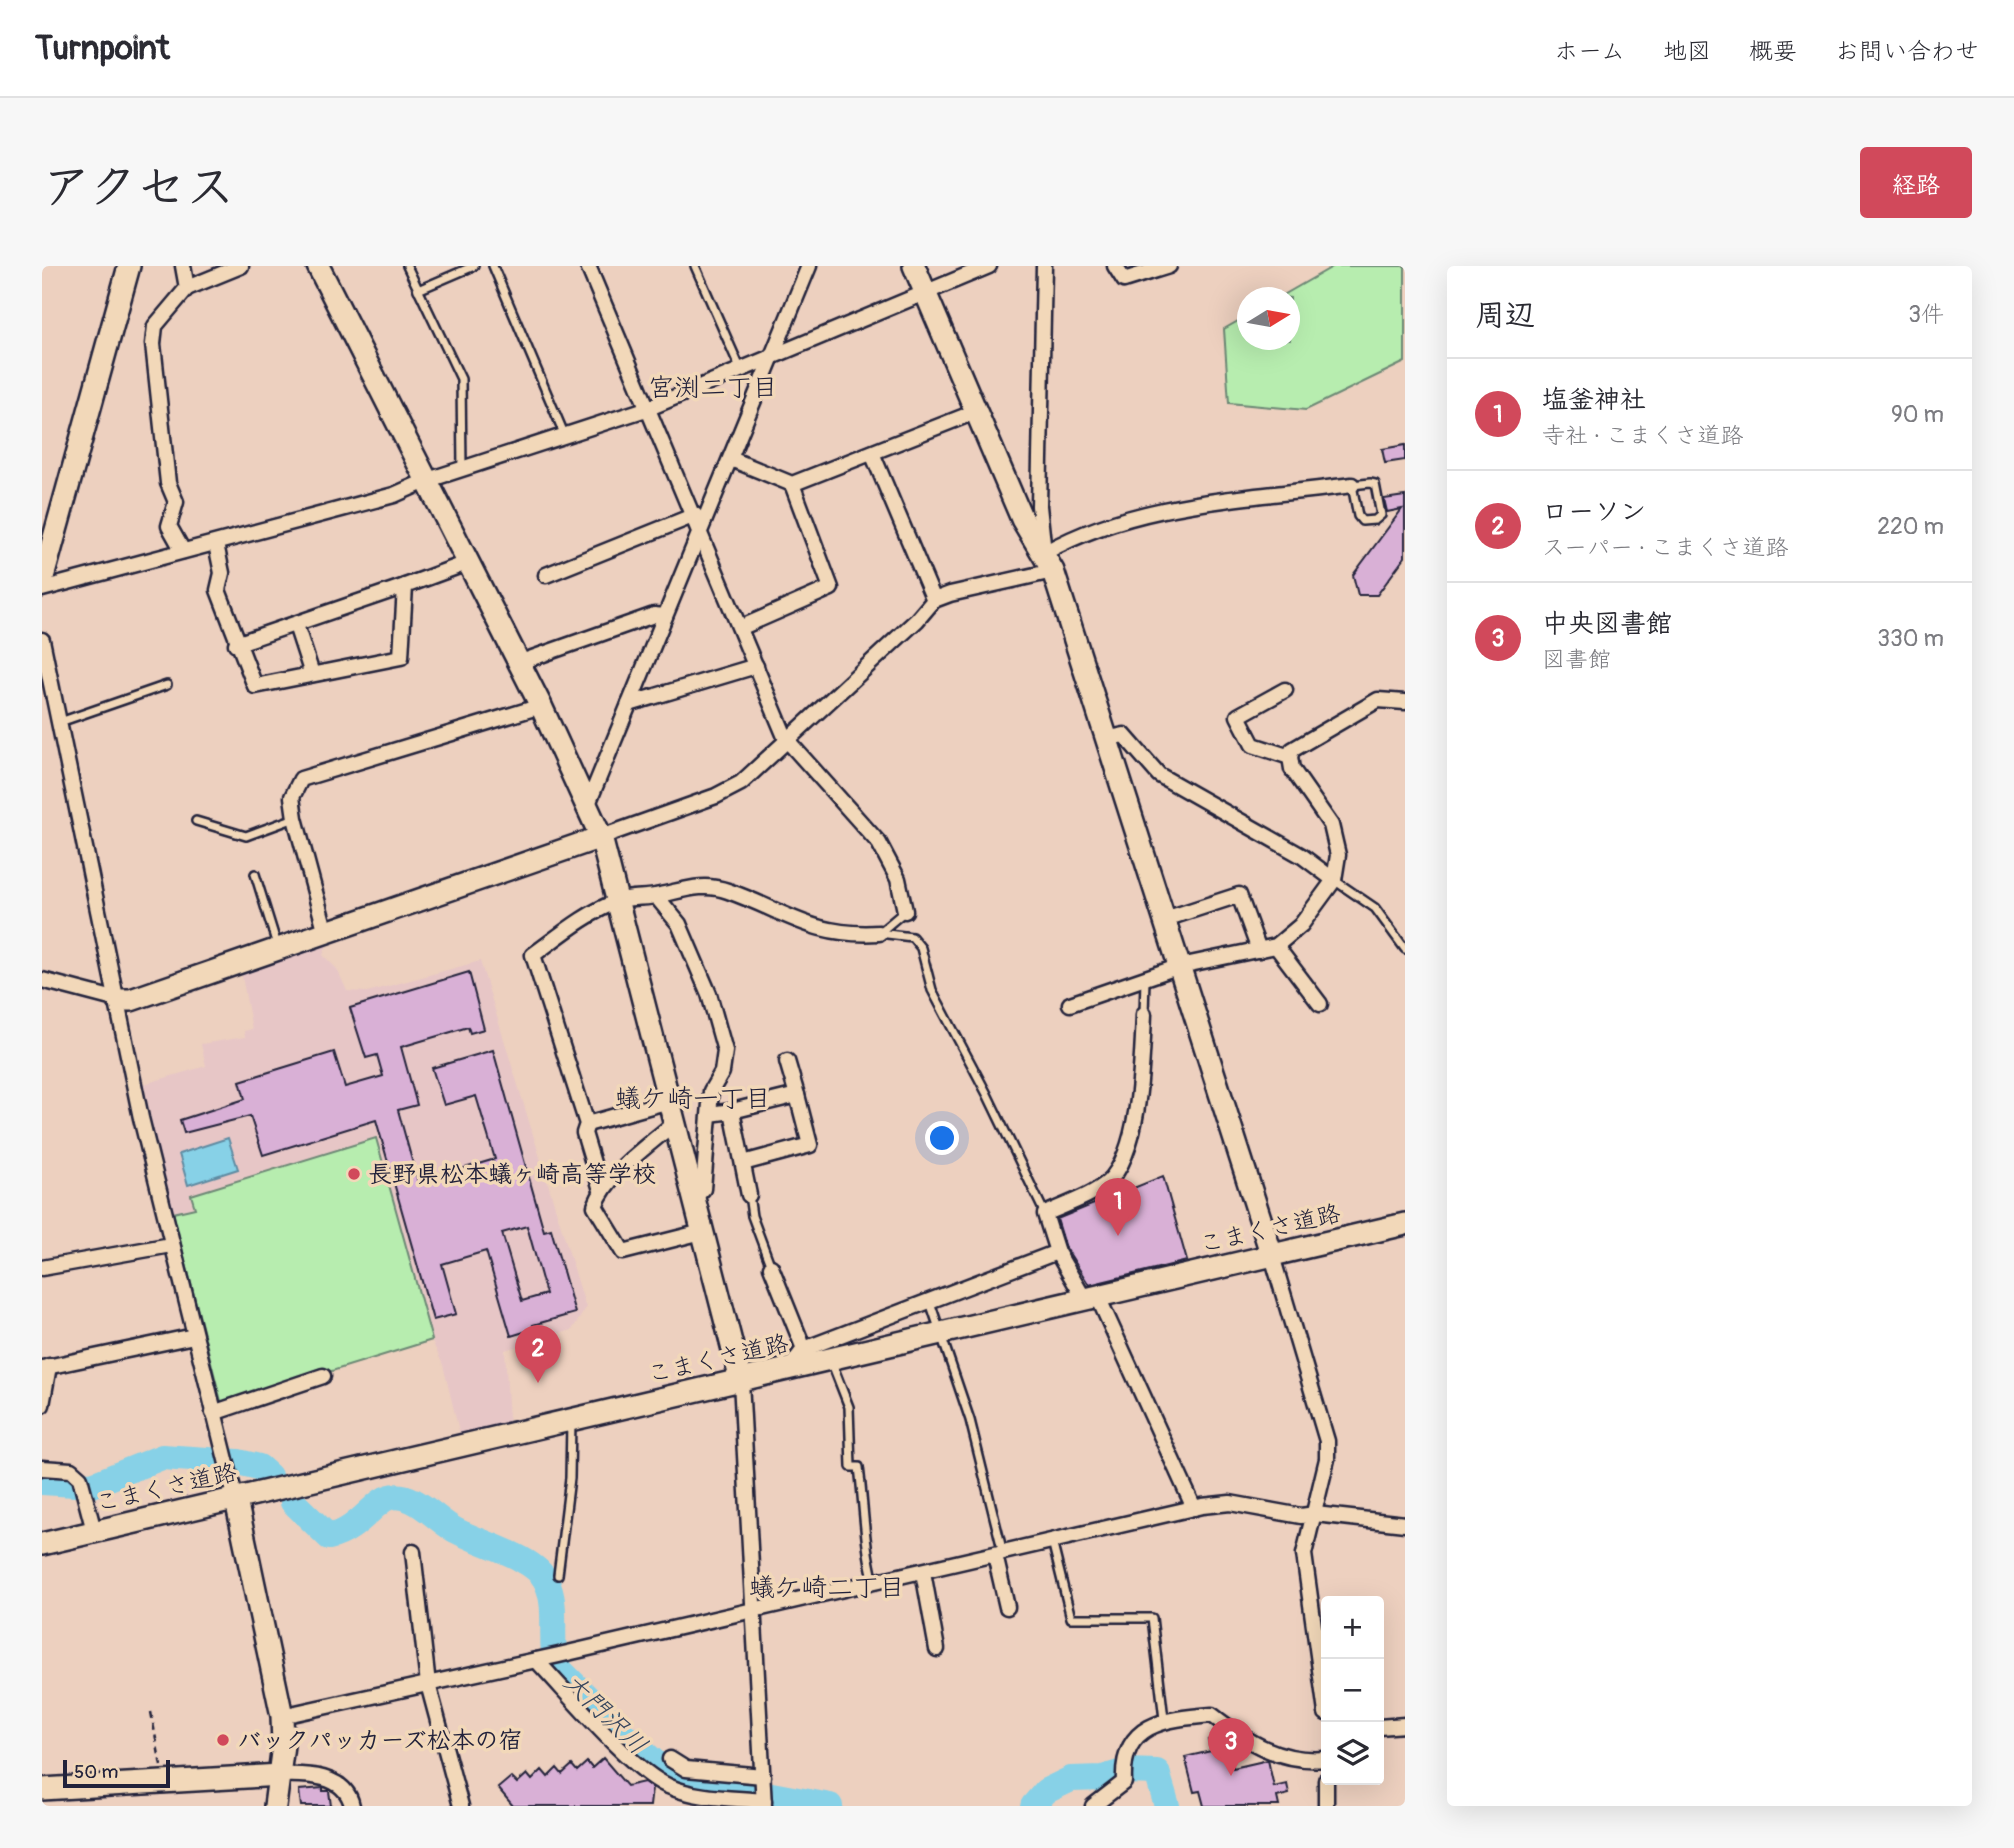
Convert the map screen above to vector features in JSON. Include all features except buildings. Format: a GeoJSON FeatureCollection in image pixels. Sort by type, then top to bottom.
{"type":"FeatureCollection","features":[{"type":"Feature","properties":{"kind":"street"},"geometry":{"type":"LineString","coordinates":[[42,581],[129,266]]}},
{"type":"Feature","properties":{"kind":"street"},"geometry":{"type":"LineString","coordinates":[[183,266],[187,288]]}},
{"type":"Feature","properties":{"kind":"street"},"geometry":{"type":"LineString","coordinates":[[183,551],[169,526],[176,502],[168,483],[153,344],[155,326],[187,288],[241,266]]}},
{"type":"Feature","properties":{"kind":"street"},"geometry":{"type":"LineString","coordinates":[[318,266],[541,706],[601,837],[741,1381],[764,1802],[692,1793],[669,1787],[646,1772],[547,1658]]}},
{"type":"Feature","properties":{"kind":"street"},"geometry":{"type":"LineString","coordinates":[[588,266],[742,627],[786,739],[879,843],[898,878],[905,911]]}},
{"type":"Feature","properties":{"kind":"street"},"geometry":{"type":"LineString","coordinates":[[588,804],[665,617],[698,522],[731,459],[809,266]]}},
{"type":"Feature","properties":{"kind":"street"},"geometry":{"type":"LineString","coordinates":[[914,266],[1022,519],[1048,562]]}},
{"type":"Feature","properties":{"kind":"street"},"geometry":{"type":"LineString","coordinates":[[42,589],[394,495],[428,480],[649,408],[774,353],[989,266]]}},
{"type":"Feature","properties":{"kind":"street"},"geometry":{"type":"LineString","coordinates":[[1115,266],[1124,280],[1170,266]]}},
{"type":"Feature","properties":{"kind":"street"},"geometry":{"type":"LineString","coordinates":[[1045,268],[1039,506],[1048,562],[1180,966],[1272,1256],[1327,1441],[1327,1459],[1304,1554],[1321,1677]]}},
{"type":"Feature","properties":{"kind":"street"},"geometry":{"type":"LineString","coordinates":[[731,459],[792,484],[975,412]]}},
{"type":"Feature","properties":{"kind":"street"},"geometry":{"type":"LineString","coordinates":[[872,453],[934,600]]}},
{"type":"Feature","properties":{"kind":"street"},"geometry":{"type":"LineString","coordinates":[[742,627],[831,588],[792,484]]}},
{"type":"Feature","properties":{"kind":"street"},"geometry":{"type":"LineString","coordinates":[[42,980],[118,1000],[131,1000],[716,796],[741,783],[917,620],[934,600],[1048,562],[1068,540],[1161,509],[1352,485]]}},
{"type":"Feature","properties":{"kind":"street"},"geometry":{"type":"LineString","coordinates":[[546,575],[698,522]]}},
{"type":"Feature","properties":{"kind":"street"},"geometry":{"type":"LineString","coordinates":[[216,544],[222,573],[218,590],[236,644],[255,686],[401,657],[405,586]]}},
{"type":"Feature","properties":{"kind":"street"},"geometry":{"type":"LineString","coordinates":[[236,644],[467,563]]}},
{"type":"Feature","properties":{"kind":"street"},"geometry":{"type":"LineString","coordinates":[[518,663],[654,615],[665,617]]}},
{"type":"Feature","properties":{"kind":"street"},"geometry":{"type":"LineString","coordinates":[[296,625],[313,674]]}},
{"type":"Feature","properties":{"kind":"street"},"geometry":{"type":"LineString","coordinates":[[42,639],[141,1118],[236,1500],[282,1716],[280,1775],[275,1806]]}},
{"type":"Feature","properties":{"kind":"street"},"geometry":{"type":"LineString","coordinates":[[629,704],[756,666]]}},
{"type":"Feature","properties":{"kind":"street"},"geometry":{"type":"LineString","coordinates":[[1285,690],[1238,716],[1253,745],[1290,757]]}},
{"type":"Feature","properties":{"kind":"street"},"geometry":{"type":"LineString","coordinates":[[1070,1004],[1180,966],[1276,946],[1301,925],[1334,880],[1338,856],[1331,825],[1292,769],[1292,750],[1378,700],[1405,702]]}},
{"type":"Feature","properties":{"kind":"street"},"geometry":{"type":"LineString","coordinates":[[326,933],[295,818],[292,797],[301,779],[541,706]]}},
{"type":"Feature","properties":{"kind":"street"},"geometry":{"type":"LineString","coordinates":[[1105,739],[1124,735],[1159,775],[1302,856],[1334,880]]}},
{"type":"Feature","properties":{"kind":"street"},"geometry":{"type":"LineString","coordinates":[[601,1191],[584,1133],[587,1124],[533,955],[566,931],[619,900],[656,897],[696,886],[712,886],[807,926],[845,935],[879,933]]}},
{"type":"Feature","properties":{"kind":"street"},"geometry":{"type":"LineString","coordinates":[[1165,919],[1239,895],[1259,950]]}},
{"type":"Feature","properties":{"kind":"street"},"geometry":{"type":"LineString","coordinates":[[656,897],[679,924],[709,994],[725,1051],[722,1072],[711,1091],[703,1189],[694,1198]]}},
{"type":"Feature","properties":{"kind":"street"},"geometry":{"type":"LineString","coordinates":[[1276,946],[1320,1004]]}},
{"type":"Feature","properties":{"kind":"street"},"geometry":{"type":"LineString","coordinates":[[1144,1014],[1141,1062],[1124,1157],[1106,1184],[1045,1214],[1057,1252],[1092,1298],[1194,1508]]}},
{"type":"Feature","properties":{"kind":"street"},"geometry":{"type":"LineString","coordinates":[[743,1163],[810,1145],[787,1061]]}},
{"type":"Feature","properties":{"kind":"street"},"geometry":{"type":"LineString","coordinates":[[710,1114],[797,1095]]}},
{"type":"Feature","properties":{"kind":"street"},"geometry":{"type":"LineString","coordinates":[[587,1124],[669,1101]]}},
{"type":"Feature","properties":{"kind":"street"},"geometry":{"type":"LineString","coordinates":[[732,1111],[749,1195]]}},
{"type":"Feature","properties":{"kind":"street"},"geometry":{"type":"LineString","coordinates":[[674,1123],[601,1191],[595,1206],[623,1252],[702,1232]]}},
{"type":"Feature","properties":{"kind":"street","name":"こまくさ道路"},"geometry":{"type":"LineString","coordinates":[[42,1544],[1405,1224]]}},
{"type":"Feature","properties":{"kind":"street"},"geometry":{"type":"LineString","coordinates":[[42,1268],[171,1244]]}},
{"type":"Feature","properties":{"kind":"street"},"geometry":{"type":"LineString","coordinates":[[788,1370],[804,1349],[886,1315],[930,1302],[1057,1252]]}},
{"type":"Feature","properties":{"kind":"street"},"geometry":{"type":"LineString","coordinates":[[771,1267],[804,1349]]}},
{"type":"Feature","properties":{"kind":"street"},"geometry":{"type":"LineString","coordinates":[[42,1405],[45,1367],[194,1336]]}},
{"type":"Feature","properties":{"kind":"street"},"geometry":{"type":"LineString","coordinates":[[214,1413],[323,1376]]}},
{"type":"Feature","properties":{"kind":"street"},"geometry":{"type":"LineString","coordinates":[[42,1468],[71,1470],[80,1478],[94,1531]]}},
{"type":"Feature","properties":{"kind":"street"},"geometry":{"type":"LineString","coordinates":[[282,1716],[547,1658],[1194,1508],[1230,1503],[1301,1516],[1315,1514],[1405,1524]]}},
{"type":"Feature","properties":{"kind":"street"},"geometry":{"type":"LineString","coordinates":[[412,1552],[428,1684],[461,1806]]}},
{"type":"Feature","properties":{"kind":"street"},"geometry":{"type":"LineString","coordinates":[[999,1554],[1007,1606]]}},
{"type":"Feature","properties":{"kind":"street"},"geometry":{"type":"LineString","coordinates":[[923,1572],[937,1649]]}},
{"type":"Feature","properties":{"kind":"street"},"geometry":{"type":"LineString","coordinates":[[1093,1806],[1124,1782],[1123,1763],[1126,1751],[1138,1737],[1164,1719],[1212,1715],[1247,1742],[1276,1754],[1303,1761],[1321,1759]]}},
{"type":"Feature","properties":{"kind":"street"},"geometry":{"type":"LineString","coordinates":[[1384,1727],[1405,1726]]}},
{"type":"Feature","properties":{"kind":"street"},"geometry":{"type":"LineString","coordinates":[[670,1759],[686,1769],[763,1778]]}},
{"type":"Feature","properties":{"kind":"street"},"geometry":{"type":"LineString","coordinates":[[42,1789],[280,1775],[333,1780],[343,1788],[352,1806]]}},
{"type":"Feature","properties":{"kind":"street"},"geometry":{"type":"LineString","coordinates":[[1326,1785],[1326,1806]]}},
{"type":"Feature","properties":{"kind":"lane"},"geometry":{"type":"LineString","coordinates":[[407,266],[461,379],[462,471]]}},
{"type":"Feature","properties":{"kind":"lane"},"geometry":{"type":"LineString","coordinates":[[418,289],[474,266]]}},
{"type":"Feature","properties":{"kind":"lane"},"geometry":{"type":"LineString","coordinates":[[493,266],[565,436]]}},
{"type":"Feature","properties":{"kind":"lane"},"geometry":{"type":"LineString","coordinates":[[695,266],[740,368]]}},
{"type":"Feature","properties":{"kind":"lane"},"geometry":{"type":"LineString","coordinates":[[1375,484],[1381,515],[1368,521],[1358,516],[1352,485],[1375,484]]}},
{"type":"Feature","properties":{"kind":"lane"},"geometry":{"type":"LineString","coordinates":[[60,722],[167,685]]}},
{"type":"Feature","properties":{"kind":"lane"},"geometry":{"type":"LineString","coordinates":[[196,821],[246,836],[295,818]]}},
{"type":"Feature","properties":{"kind":"lane"},"geometry":{"type":"LineString","coordinates":[[255,874],[278,949]]}},
{"type":"Feature","properties":{"kind":"lane"},"geometry":{"type":"LineString","coordinates":[[1334,880],[1375,908],[1405,949]]}},
{"type":"Feature","properties":{"kind":"lane"},"geometry":{"type":"LineString","coordinates":[[879,933],[905,911]]}},
{"type":"Feature","properties":{"kind":"lane"},"geometry":{"type":"LineString","coordinates":[[879,933],[912,937],[921,948],[932,990],[987,1094],[1045,1214]]}},
{"type":"Feature","properties":{"kind":"lane"},"geometry":{"type":"LineString","coordinates":[[1144,1014],[1145,979]]}},
{"type":"Feature","properties":{"kind":"lane"},"geometry":{"type":"LineString","coordinates":[[749,1195],[752,1216],[771,1267]]}},
{"type":"Feature","properties":{"kind":"lane"},"geometry":{"type":"LineString","coordinates":[[930,1302],[970,1420],[999,1554]]}},
{"type":"Feature","properties":{"kind":"lane"},"geometry":{"type":"LineString","coordinates":[[831,1360],[849,1407],[851,1467],[859,1467],[866,1522],[864,1543],[874,1582]]}},
{"type":"Feature","properties":{"kind":"lane"},"geometry":{"type":"LineString","coordinates":[[558,1575],[570,1478],[571,1421]]}},
{"type":"Feature","properties":{"kind":"lane"},"geometry":{"type":"LineString","coordinates":[[1052,1541],[1071,1618],[1152,1618],[1164,1719]]}},
{"type":"Feature","properties":{"kind":"path"},"geometry":{"type":"LineString","coordinates":[[151,1712],[163,1773]]}},
{"type":"Feature","properties":{"kind":"shaded area","name":"長野県松本蟻ヶ崎高等学校"},"geometry":{"type":"Polygon","coordinates":[[[330,939],[323,955],[337,969],[347,991],[367,992],[480,961],[586,1308],[572,1330],[505,1350],[509,1421],[460,1435],[443,1365],[432,1341],[222,1405],[157,1148],[144,1084],[206,1066],[201,1044],[245,1037],[244,1031],[252,1029],[241,971],[330,939]]]}},
{"type":"Feature","properties":{"kind":"green space"},"geometry":{"type":"Polygon","coordinates":[[[1334,266],[1405,266],[1405,362],[1306,410],[1229,403],[1224,329],[1237,322],[1237,350],[1300,350],[1300,287],[1297,287],[1334,266]]]}},
{"type":"Feature","properties":{"kind":"green space"},"geometry":{"type":"Polygon","coordinates":[[[376,1138],[432,1340],[222,1405],[173,1213],[195,1208],[191,1195],[376,1138]]]}},
{"type":"Feature","properties":{"kind":"water"},"geometry":{"type":"Polygon","coordinates":[[[228,1138],[238,1169],[188,1185],[179,1154],[228,1138]]]}},
{"type":"Feature","properties":{"kind":"waterway","name":"大門沢川"},"geometry":{"type":"LineString","coordinates":[[42,1482],[92,1485],[162,1457],[238,1462],[259,1467],[269,1476]]}},
{"type":"Feature","properties":{"kind":"waterway","name":"大門沢川"},"geometry":{"type":"LineString","coordinates":[[293,1502],[329,1537],[349,1529],[384,1500],[399,1496],[416,1502],[455,1530],[519,1558],[540,1572],[550,1591],[556,1666],[627,1738],[658,1765],[681,1778],[830,1806]]}},
{"type":"Feature","properties":{"kind":"waterway","name":"大門沢川"},"geometry":{"type":"LineString","coordinates":[[1033,1806],[1046,1791],[1071,1779],[1103,1778],[1126,1771],[1157,1772],[1167,1806]]}},
{"type":"Feature","properties":{"kind":"place","name":"長野県松本蟻ヶ崎高等学校"},"geometry":{"type":"Point","coordinates":[354,1174]}},
{"type":"Feature","properties":{"kind":"place","name":"塩釜神社"},"geometry":{"type":"Point","coordinates":[1118,1236]}},
{"type":"Feature","properties":{"kind":"place","name":"ローソン"},"geometry":{"type":"Point","coordinates":[538,1383]}},
{"type":"Feature","properties":{"kind":"place","name":"バックパッカーズ松本の宿"},"geometry":{"type":"Point","coordinates":[223,1740]}},
{"type":"Feature","properties":{"kind":"place","name":"中央図書館"},"geometry":{"type":"Point","coordinates":[1231,1776]}},
{"type":"Feature","properties":{"kind":"district","name":"宮渕二丁目"},"geometry":{"type":"Point","coordinates":[713,388]}},
{"type":"Feature","properties":{"kind":"district","name":"蟻ケ崎一丁目"},"geometry":{"type":"Point","coordinates":[693,1099]}},
{"type":"Feature","properties":{"kind":"district","name":"蟻ケ崎二丁目"},"geometry":{"type":"Point","coordinates":[827,1588]}}]}
